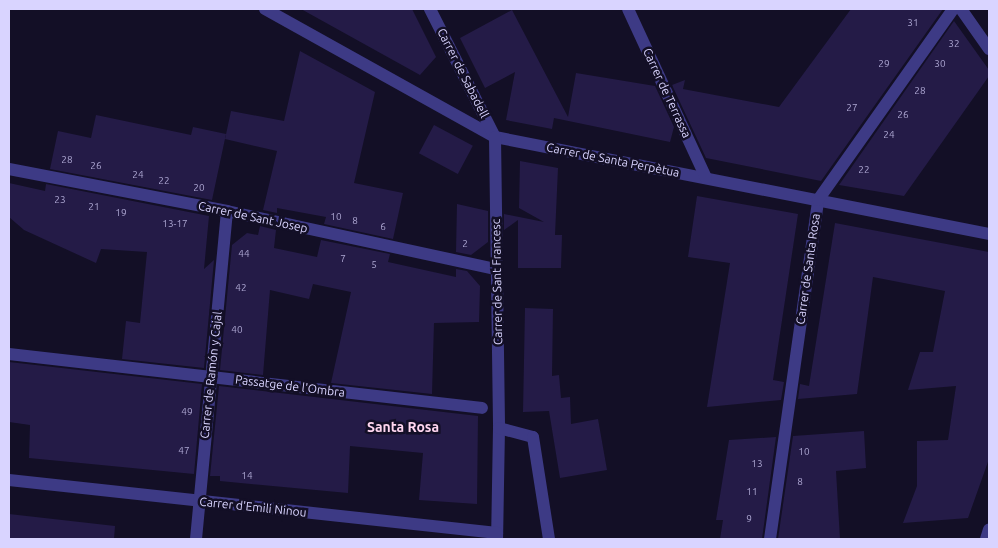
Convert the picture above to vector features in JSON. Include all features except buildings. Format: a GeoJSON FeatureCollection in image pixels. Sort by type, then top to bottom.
{"type":"FeatureCollection","features":[{"type":"Feature","properties":{"kind":"street","name":"Carrer de Santa Perpètua"},"geometry":{"type":"LineString","coordinates":[[265,9],[496,137],[989,234]]}},
{"type":"Feature","properties":{"kind":"street","name":"Carrer de Sabadell"},"geometry":{"type":"LineString","coordinates":[[430,9],[496,137]]}},
{"type":"Feature","properties":{"kind":"street","name":"Carrer de Terrassa"},"geometry":{"type":"LineString","coordinates":[[628,9],[706,178]]}},
{"type":"Feature","properties":{"kind":"street","name":"Carrer de Santa Rosa"},"geometry":{"type":"LineString","coordinates":[[770,539],[818,200],[953,9]]}},
{"type":"Feature","properties":{"kind":"street"},"geometry":{"type":"LineString","coordinates":[[961,9],[989,49]]}},
{"type":"Feature","properties":{"kind":"street","name":"Carrer de Sant Francesc"},"geometry":{"type":"LineString","coordinates":[[496,137],[499,428],[497,536]]}},
{"type":"Feature","properties":{"kind":"street","name":"Carrer de Sant Josep"},"geometry":{"type":"LineString","coordinates":[[9,169],[227,211],[496,269]]}},
{"type":"Feature","properties":{"kind":"street","name":"Carrer de Ramón y Cajal"},"geometry":{"type":"LineString","coordinates":[[196,539],[227,211]]}},
{"type":"Feature","properties":{"kind":"street","name":"Passatge de l'Ombra"},"geometry":{"type":"LineString","coordinates":[[9,354],[482,408]]}},
{"type":"Feature","properties":{"kind":"street"},"geometry":{"type":"LineString","coordinates":[[499,428],[533,437],[550,539]]}},
{"type":"Feature","properties":{"kind":"street","name":"Carrer d'Emili Ninou"},"geometry":{"type":"LineString","coordinates":[[9,480],[497,536]]}},
{"type":"Feature","properties":{"kind":"street"},"geometry":{"type":"LineString","coordinates":[[986,539],[989,529]]}},
{"type":"Feature","properties":{"kind":"district","name":"Santa Rosa"},"geometry":{"type":"Point","coordinates":[403,427]}}]}
